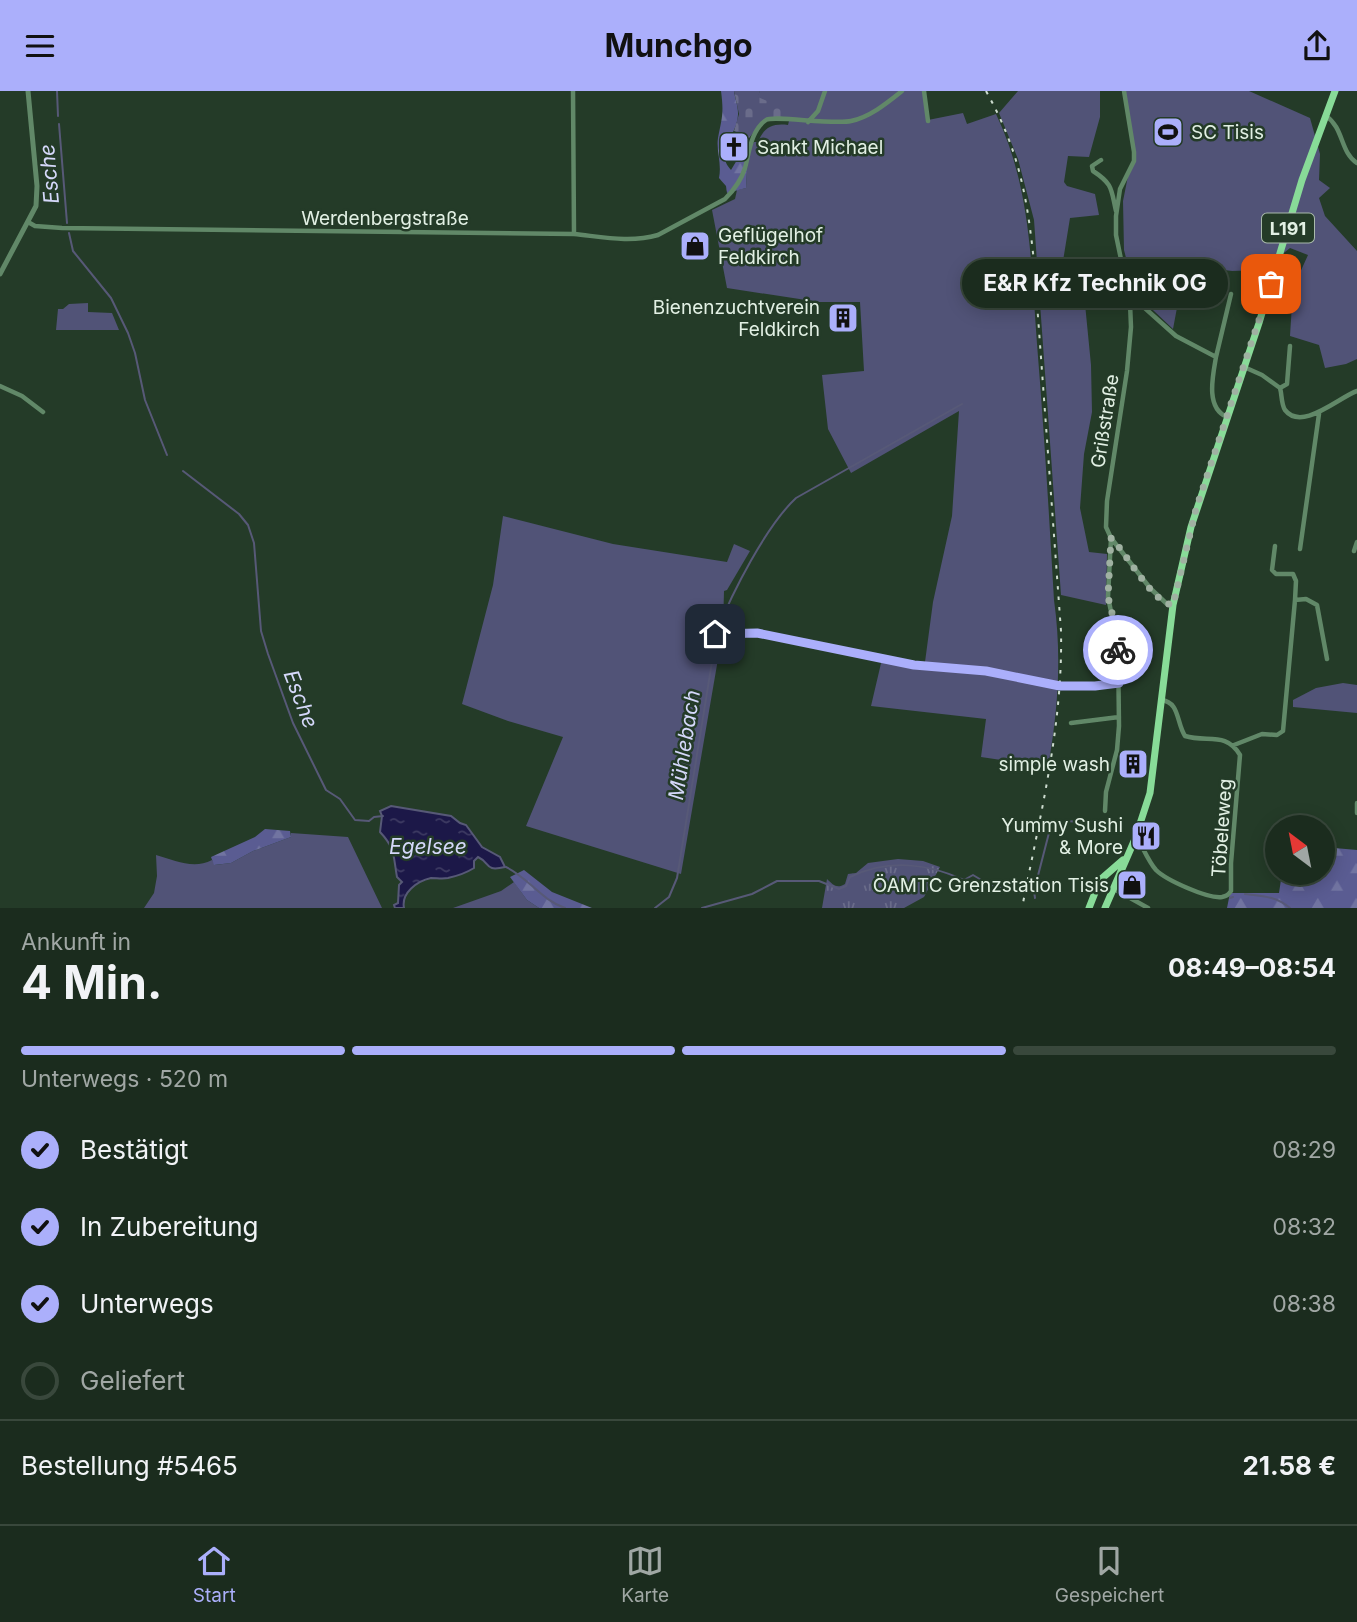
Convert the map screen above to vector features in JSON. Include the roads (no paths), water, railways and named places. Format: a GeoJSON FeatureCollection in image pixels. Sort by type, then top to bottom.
{"type":"FeatureCollection","features":[{"type":"Feature","properties":{"kind":"main road","name":"L191"},"geometry":{"type":"LineString","coordinates":[[1105,908],[1135,839],[1150,793],[1173,605],[1191,527],[1305,171],[1335,91]]}},
{"type":"Feature","properties":{"kind":"main road","name":"L191"},"geometry":{"type":"LineString","coordinates":[[1088,908],[1100,880],[1124,860]]}},
{"type":"Feature","properties":{"kind":"street"},"geometry":{"type":"LineString","coordinates":[[0,274],[28,222],[37,196],[28,91]]}},
{"type":"Feature","properties":{"kind":"street"},"geometry":{"type":"LineString","coordinates":[[573,91],[574,234]]}},
{"type":"Feature","properties":{"kind":"street"},"geometry":{"type":"LineString","coordinates":[[808,122],[816,115],[825,91]]}},
{"type":"Feature","properties":{"kind":"street"},"geometry":{"type":"LineString","coordinates":[[808,122],[859,118],[891,100],[901,91]]}},
{"type":"Feature","properties":{"kind":"street"},"geometry":{"type":"LineString","coordinates":[[924,91],[928,121]]}},
{"type":"Feature","properties":{"kind":"street","name":"Grißstraße"},"geometry":{"type":"LineString","coordinates":[[1116,215],[1120,189],[1133,161],[1134,152],[1124,91]]}},
{"type":"Feature","properties":{"kind":"street"},"geometry":{"type":"LineString","coordinates":[[816,115],[821,123]]}},
{"type":"Feature","properties":{"kind":"street"},"geometry":{"type":"LineString","coordinates":[[1325,115],[1336,126],[1347,154],[1357,163]]}},
{"type":"Feature","properties":{"kind":"street","name":"Werdenbergstraße"},"geometry":{"type":"LineString","coordinates":[[28,222],[43,227],[89,229],[574,234],[633,240],[658,235],[725,199],[737,187],[750,144],[766,119],[774,117],[808,122]]}},
{"type":"Feature","properties":{"kind":"street","name":"Grißstraße"},"geometry":{"type":"LineString","coordinates":[[1101,160],[1092,166],[1093,171],[1112,187],[1131,327],[1106,519],[1111,538],[1108,597],[1116,629],[1119,717],[1117,750],[1106,792],[1105,811]]}},
{"type":"Feature","properties":{"kind":"street"},"geometry":{"type":"LineString","coordinates":[[1128,293],[1177,336],[1216,357]]}},
{"type":"Feature","properties":{"kind":"street"},"geometry":{"type":"LineString","coordinates":[[1227,417],[1220,414],[1213,402],[1216,357],[1231,294]]}},
{"type":"Feature","properties":{"kind":"street"},"geometry":{"type":"LineString","coordinates":[[1280,388],[1287,384],[1290,346]]}},
{"type":"Feature","properties":{"kind":"street"},"geometry":{"type":"LineString","coordinates":[[1244,367],[1262,375],[1280,388],[1286,412],[1307,417],[1357,391]]}},
{"type":"Feature","properties":{"kind":"street"},"geometry":{"type":"LineString","coordinates":[[0,386],[22,396],[43,412]]}},
{"type":"Feature","properties":{"kind":"street"},"geometry":{"type":"LineString","coordinates":[[1300,549],[1319,413]]}},
{"type":"Feature","properties":{"kind":"street"},"geometry":{"type":"LineString","coordinates":[[1111,538],[1152,590],[1167,604],[1173,605]]}},
{"type":"Feature","properties":{"kind":"street"},"geometry":{"type":"LineString","coordinates":[[1354,551],[1357,542]]}},
{"type":"Feature","properties":{"kind":"street"},"geometry":{"type":"LineString","coordinates":[[1161,700],[1170,701],[1175,706],[1185,736],[1225,740],[1234,745],[1262,734],[1277,735],[1283,731],[1296,581],[1293,574],[1273,573],[1275,546]]}},
{"type":"Feature","properties":{"kind":"street"},"geometry":{"type":"LineString","coordinates":[[1295,600],[1306,599],[1317,605],[1327,659]]}},
{"type":"Feature","properties":{"kind":"street"},"geometry":{"type":"LineString","coordinates":[[715,634],[741,632],[788,638],[914,665],[986,671],[1060,686],[1119,683]]}},
{"type":"Feature","properties":{"kind":"street"},"geometry":{"type":"LineString","coordinates":[[1071,723],[1119,717]]}},
{"type":"Feature","properties":{"kind":"street","name":"Töbeleweg"},"geometry":{"type":"LineString","coordinates":[[1135,839],[1139,841],[1157,870],[1167,878],[1214,896],[1222,897],[1228,894],[1232,886],[1231,863],[1240,755],[1234,745]]}},
{"type":"Feature","properties":{"kind":"street"},"geometry":{"type":"LineString","coordinates":[[1357,803],[1357,813]]}},
{"type":"Feature","properties":{"kind":"street"},"geometry":{"type":"LineString","coordinates":[[1114,889],[1148,908]]}},
{"type":"Feature","properties":{"kind":"water","name":"Egelsee"},"geometry":{"type":"Polygon","coordinates":[[[391,806],[451,816],[466,825],[482,847],[500,857],[505,867],[491,868],[478,857],[474,861],[474,868],[465,873],[420,882],[405,897],[404,908],[395,908],[399,885],[402,882],[397,877],[391,848],[380,832],[380,811],[391,806]]]}},
{"type":"Feature","properties":{"kind":"waterway","name":"Esche"},"geometry":{"type":"LineString","coordinates":[[57,91],[58,116]]}},
{"type":"Feature","properties":{"kind":"waterway","name":"Esche"},"geometry":{"type":"LineString","coordinates":[[59,124],[67,223]]}},
{"type":"Feature","properties":{"kind":"waterway","name":"Esche"},"geometry":{"type":"LineString","coordinates":[[69,233],[73,251],[111,298],[128,333],[145,400],[167,455]]}},
{"type":"Feature","properties":{"kind":"waterway","name":"Mühlebach"},"geometry":{"type":"LineString","coordinates":[[655,908],[669,897],[677,878],[717,631],[731,598],[762,542],[796,498],[962,404]]}},
{"type":"Feature","properties":{"kind":"waterway","name":"Esche"},"geometry":{"type":"LineString","coordinates":[[183,471],[239,514],[248,525],[254,543],[261,631],[293,723],[326,790],[340,799],[355,820],[369,821],[383,816]]}},
{"type":"Feature","properties":{"kind":"waterway"},"geometry":{"type":"LineString","coordinates":[[1035,898],[1034,891],[1050,829],[1068,821],[1116,826]]}},
{"type":"Feature","properties":{"kind":"waterway"},"geometry":{"type":"LineString","coordinates":[[702,908],[752,894],[777,881],[819,881],[839,889],[846,886],[850,877],[864,871],[907,865],[936,870],[964,880],[973,875],[988,884],[1019,893]]}},
{"type":"Feature","properties":{"kind":"waterway","name":"Mühlebach"},"geometry":{"type":"LineString","coordinates":[[506,867],[549,900],[565,908]]}},
{"type":"Feature","properties":{"kind":"waterway"},"geometry":{"type":"LineString","coordinates":[[1245,894],[1274,899],[1290,908]]}},
{"type":"Feature","properties":{"kind":"railway"},"geometry":{"type":"LineString","coordinates":[[986,91],[1014,154],[1028,216],[1034,262],[1061,631],[1061,666],[1054,736],[1022,908]]}},
{"type":"Feature","properties":{"kind":"place","name":"SC Tisis"},"geometry":{"type":"Point","coordinates":[1168,132]}},
{"type":"Feature","properties":{"kind":"place","name":"Sankt Michael"},"geometry":{"type":"Point","coordinates":[734,147]}},
{"type":"Feature","properties":{"kind":"place","name":"Geflügelhof Feldkirch"},"geometry":{"type":"Point","coordinates":[695,246]}},
{"type":"Feature","properties":{"kind":"place","name":"E&R Kfz Technik OG"},"geometry":{"type":"Point","coordinates":[1271,284]}},
{"type":"Feature","properties":{"kind":"place","name":"Bienenzuchtverein Feldkirch"},"geometry":{"type":"Point","coordinates":[843,318]}},
{"type":"Feature","properties":{"kind":"place","name":"simple wash"},"geometry":{"type":"Point","coordinates":[1133,764]}},
{"type":"Feature","properties":{"kind":"place","name":"Yummy Sushi & More"},"geometry":{"type":"Point","coordinates":[1146,836]}},
{"type":"Feature","properties":{"kind":"place","name":"ÖAMTC Grenzstation Tisis"},"geometry":{"type":"Point","coordinates":[1132,885]}}]}
